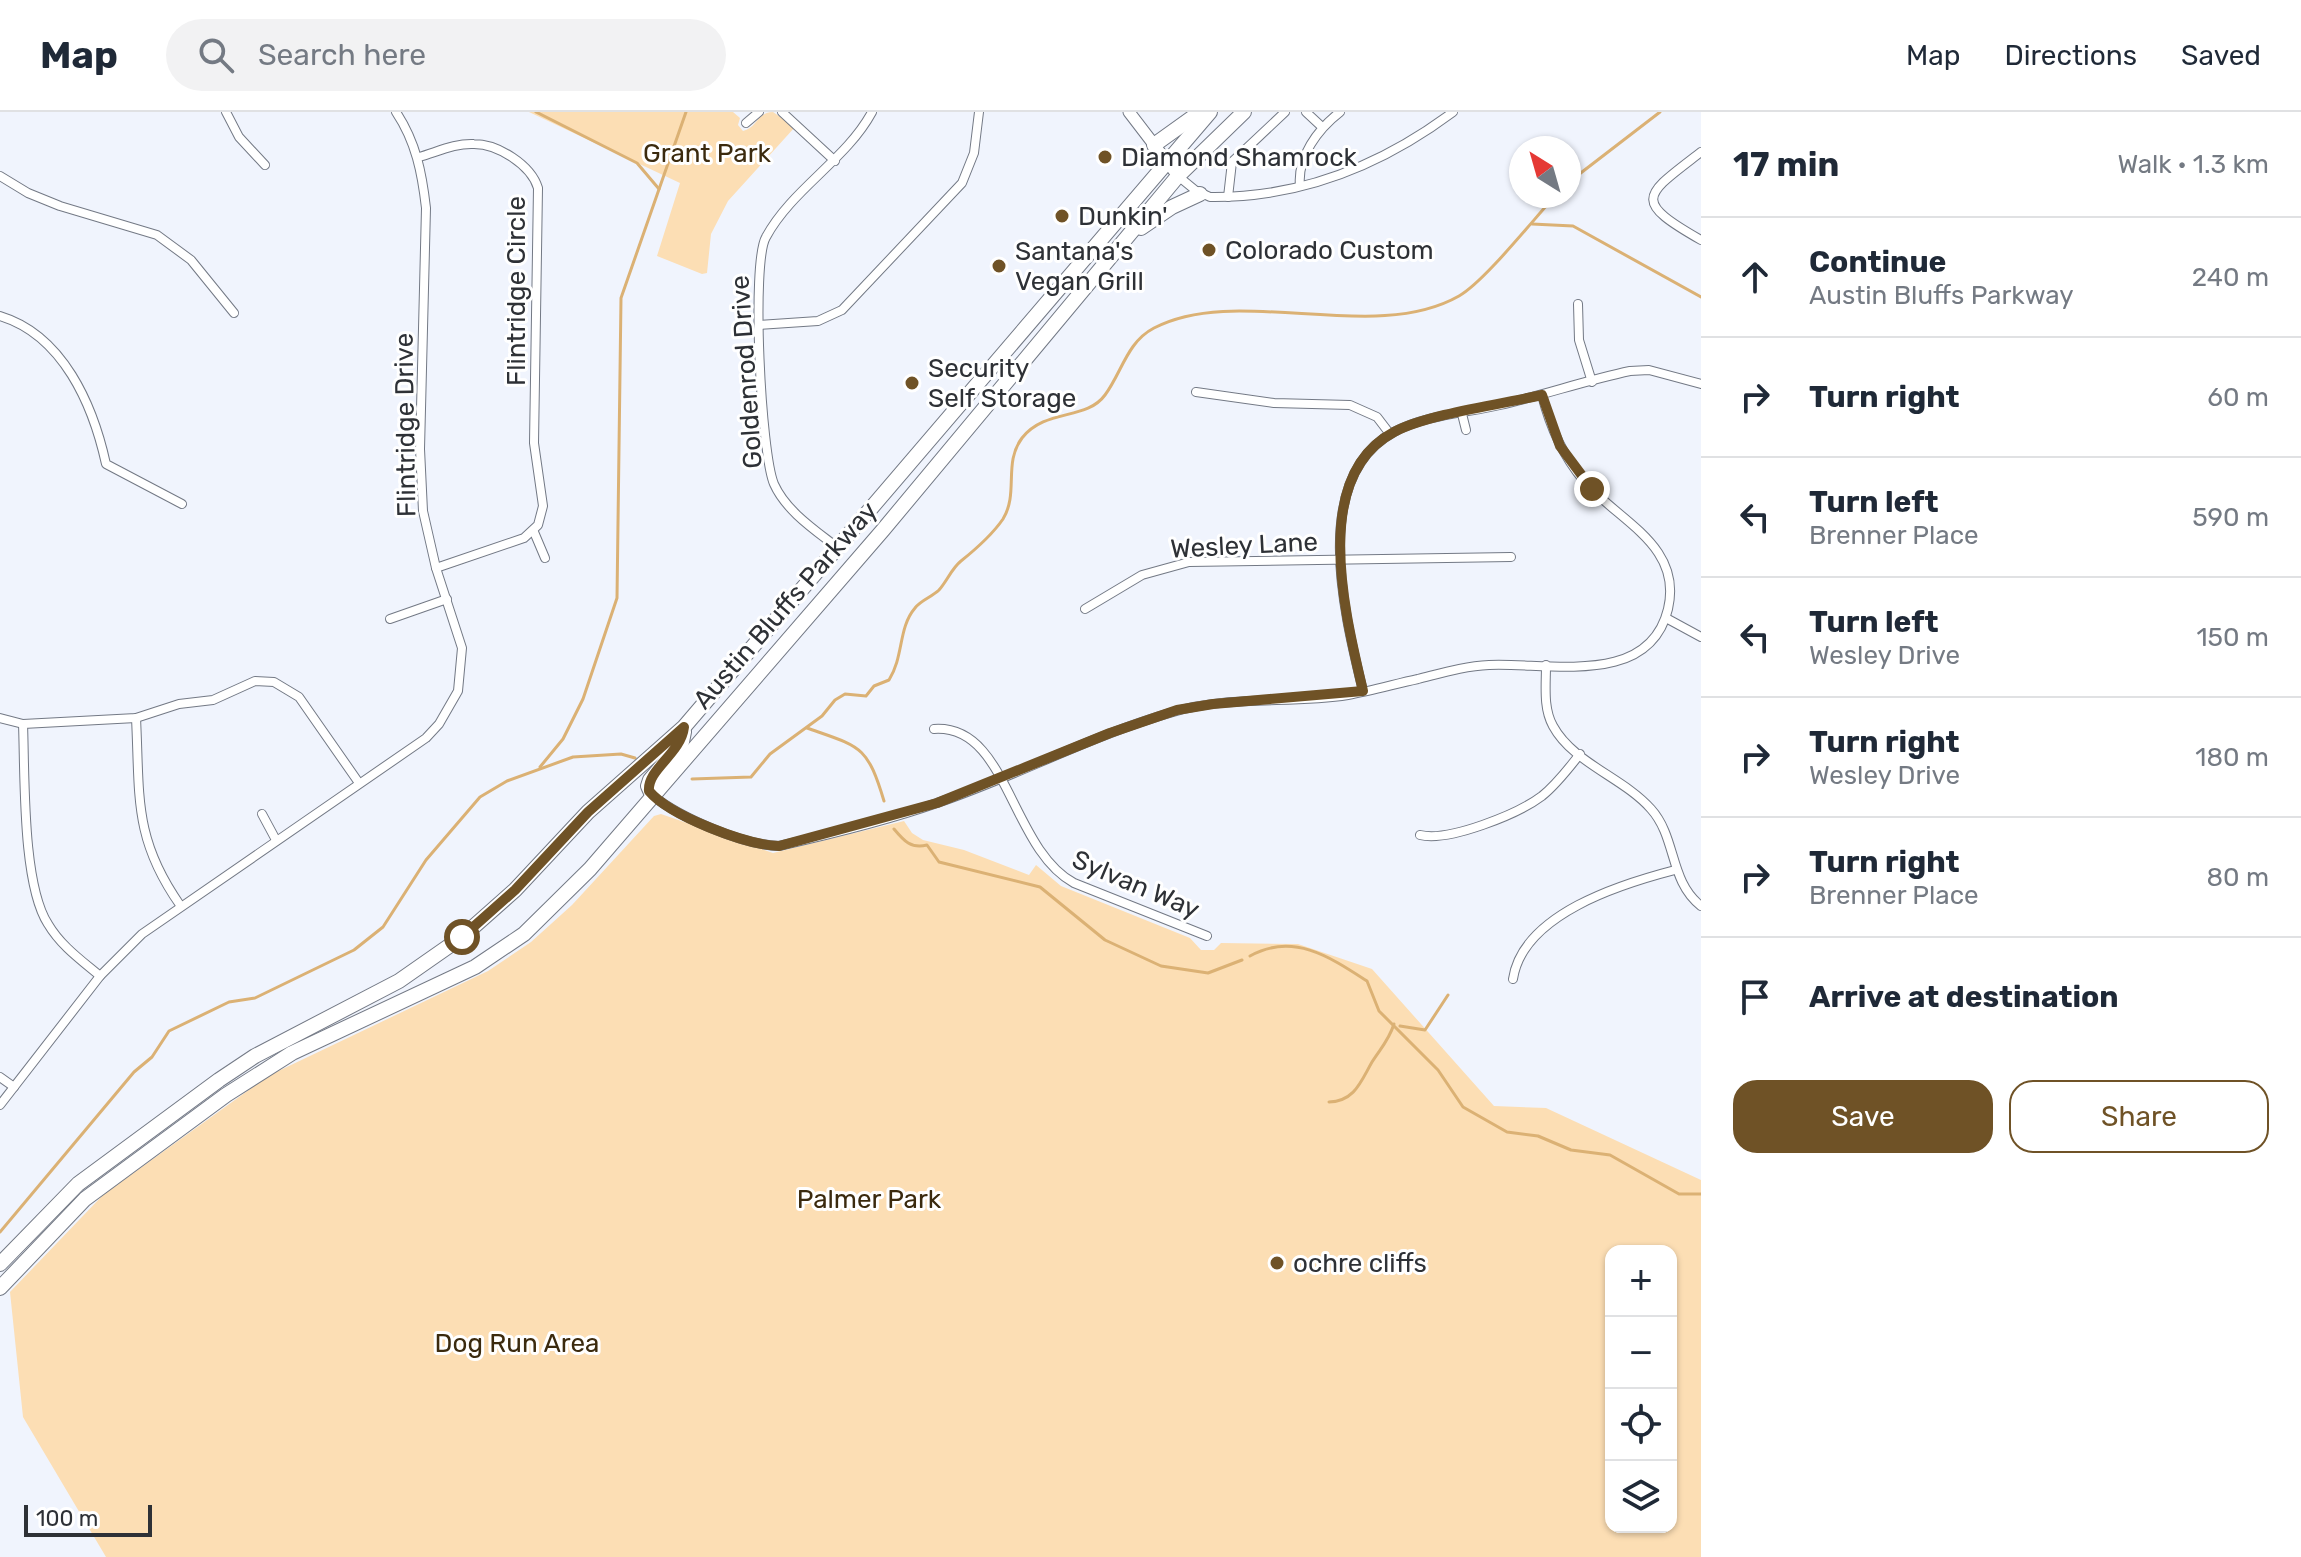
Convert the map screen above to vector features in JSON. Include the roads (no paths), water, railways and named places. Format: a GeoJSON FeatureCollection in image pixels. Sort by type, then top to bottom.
{"type":"FeatureCollection","features":[{"type":"Feature","properties":{"kind":"main road"},"geometry":{"type":"LineString","coordinates":[[1154,145],[1200,112]]}},
{"type":"Feature","properties":{"kind":"main road","name":"Austin Bluffs Parkway"},"geometry":{"type":"LineString","coordinates":[[0,1264],[78,1184],[219,1080],[264,1051],[399,981],[462,937],[515,890],[588,812],[684,727],[1210,112]]}},
{"type":"Feature","properties":{"kind":"main road","name":"Austin Bluffs Parkway"},"geometry":{"type":"LineString","coordinates":[[0,1288],[85,1199],[263,1070],[450,980],[524,934],[590,869],[883,530],[1178,176],[1244,112]]}},
{"type":"Feature","properties":{"kind":"main road"},"geometry":{"type":"LineString","coordinates":[[1125,240],[1172,207],[1200,194]]}},
{"type":"Feature","properties":{"kind":"main road"},"geometry":{"type":"LineString","coordinates":[[652,795],[648,786],[650,780],[682,742],[684,727]]}},
{"type":"Feature","properties":{"kind":"street"},"geometry":{"type":"LineString","coordinates":[[226,112],[239,137],[265,165]]}},
{"type":"Feature","properties":{"kind":"street","name":"Flintridge Drive"},"geometry":{"type":"LineString","coordinates":[[0,1105],[100,976],[130,944],[180,905],[426,738],[458,691],[462,648],[436,568],[423,511],[426,208],[419,157],[396,112]]}},
{"type":"Feature","properties":{"kind":"street"},"geometry":{"type":"LineString","coordinates":[[746,123],[759,112]]}},
{"type":"Feature","properties":{"kind":"street"},"geometry":{"type":"LineString","coordinates":[[782,112],[835,161]]}},
{"type":"Feature","properties":{"kind":"street","name":"Goldenrod Drive"},"geometry":{"type":"LineString","coordinates":[[838,548],[789,506],[770,472],[758,267],[762,245],[776,221],[835,161],[872,112]]}},
{"type":"Feature","properties":{"kind":"street"},"geometry":{"type":"LineString","coordinates":[[760,325],[818,321],[842,310],[962,183],[974,153],[979,112]]}},
{"type":"Feature","properties":{"kind":"street"},"geometry":{"type":"LineString","coordinates":[[1129,112],[1178,176],[1200,194],[1228,197],[1300,186],[1373,162],[1453,112]]}},
{"type":"Feature","properties":{"kind":"street"},"geometry":{"type":"LineString","coordinates":[[1228,197],[1232,162],[1285,112]]}},
{"type":"Feature","properties":{"kind":"street"},"geometry":{"type":"LineString","coordinates":[[1306,112],[1321,126]]}},
{"type":"Feature","properties":{"kind":"street"},"geometry":{"type":"LineString","coordinates":[[1300,186],[1298,170],[1321,126],[1340,112]]}},
{"type":"Feature","properties":{"kind":"street","name":"Flintridge Circle"},"geometry":{"type":"LineString","coordinates":[[419,157],[457,146],[482,144],[520,162],[535,176],[538,188],[534,443],[543,506],[534,532]]}},
{"type":"Feature","properties":{"kind":"street"},"geometry":{"type":"LineString","coordinates":[[1701,152],[1656,186],[1648,198],[1661,216],[1701,240]]}},
{"type":"Feature","properties":{"kind":"street"},"geometry":{"type":"LineString","coordinates":[[0,176],[28,193],[60,206],[138,228],[164,240],[191,260],[234,313]]}},
{"type":"Feature","properties":{"kind":"street"},"geometry":{"type":"LineString","coordinates":[[1578,304],[1579,340],[1592,382]]}},
{"type":"Feature","properties":{"kind":"street"},"geometry":{"type":"LineString","coordinates":[[0,316],[33,332],[55,353],[86,400],[106,464],[182,504]]}},
{"type":"Feature","properties":{"kind":"street"},"geometry":{"type":"LineString","coordinates":[[1363,691],[1344,606],[1342,561],[1347,485],[1366,455],[1390,434],[1411,425],[1640,370],[1701,384]]}},
{"type":"Feature","properties":{"kind":"street"},"geometry":{"type":"LineString","coordinates":[[1196,392],[1283,404],[1350,405],[1369,411],[1390,434]]}},
{"type":"Feature","properties":{"kind":"street"},"geometry":{"type":"LineString","coordinates":[[652,795],[677,813],[759,843],[779,846],[937,803],[1177,710],[1363,691],[1476,666],[1619,662],[1645,647],[1666,618],[1671,586],[1662,556],[1575,469],[1555,435],[1542,395]]}},
{"type":"Feature","properties":{"kind":"street"},"geometry":{"type":"LineString","coordinates":[[1462,414],[1466,430]]}},
{"type":"Feature","properties":{"kind":"street"},"geometry":{"type":"LineString","coordinates":[[436,568],[534,532],[545,558]]}},
{"type":"Feature","properties":{"kind":"street","name":"Wesley Lane"},"geometry":{"type":"LineString","coordinates":[[1085,609],[1142,575],[1177,564],[1511,557]]}},
{"type":"Feature","properties":{"kind":"street"},"geometry":{"type":"LineString","coordinates":[[390,619],[447,599]]}},
{"type":"Feature","properties":{"kind":"street"},"geometry":{"type":"LineString","coordinates":[[1666,618],[1701,637]]}},
{"type":"Feature","properties":{"kind":"street"},"geometry":{"type":"LineString","coordinates":[[1546,665],[1549,716],[1559,735],[1654,811],[1664,830],[1683,888],[1701,906]]}},
{"type":"Feature","properties":{"kind":"street"},"geometry":{"type":"LineString","coordinates":[[0,718],[23,724],[136,718],[179,704],[213,700],[255,681],[274,682],[299,697],[359,783]]}},
{"type":"Feature","properties":{"kind":"street"},"geometry":{"type":"LineString","coordinates":[[136,718],[143,835],[156,869],[180,905]]}},
{"type":"Feature","properties":{"kind":"street"},"geometry":{"type":"LineString","coordinates":[[23,724],[32,874],[39,908],[63,945],[100,976]]}},
{"type":"Feature","properties":{"kind":"street","name":"Sylvan Way"},"geometry":{"type":"LineString","coordinates":[[934,729],[949,728],[980,747],[991,758],[1035,848],[1056,873],[1207,936]]}},
{"type":"Feature","properties":{"kind":"street"},"geometry":{"type":"LineString","coordinates":[[1420,835],[1436,839],[1522,808],[1552,788],[1580,754]]}},
{"type":"Feature","properties":{"kind":"street"},"geometry":{"type":"LineString","coordinates":[[262,814],[276,840]]}},
{"type":"Feature","properties":{"kind":"street"},"geometry":{"type":"LineString","coordinates":[[1513,979],[1515,963],[1521,955],[1549,926],[1579,904],[1628,882],[1675,870]]}},
{"type":"Feature","properties":{"kind":"street"},"geometry":{"type":"LineString","coordinates":[[0,1077],[14,1087]]}},
{"type":"Feature","properties":{"kind":"waterway"},"geometry":{"type":"LineString","coordinates":[[536,112],[637,163],[659,189]]}},
{"type":"Feature","properties":{"kind":"waterway"},"geometry":{"type":"LineString","coordinates":[[540,767],[563,739],[583,699],[617,598],[621,298],[686,112]]}},
{"type":"Feature","properties":{"kind":"waterway"},"geometry":{"type":"LineString","coordinates":[[1581,173],[1660,112]]}},
{"type":"Feature","properties":{"kind":"waterway"},"geometry":{"type":"LineString","coordinates":[[692,779],[751,777],[770,754],[822,716],[835,700],[845,694],[866,696],[874,686],[889,680],[906,624],[915,608],[939,590],[958,564],[984,542],[1003,519],[1010,499],[1013,458],[1022,438],[1042,422],[1097,403],[1111,386],[1131,349],[1145,334],[1188,316],[1225,311],[1347,316],[1425,310],[1469,289],[1495,265],[1545,208]]}},
{"type":"Feature","properties":{"kind":"waterway"},"geometry":{"type":"LineString","coordinates":[[1532,224],[1573,226],[1701,297]]}},
{"type":"Feature","properties":{"kind":"waterway"},"geometry":{"type":"LineString","coordinates":[[807,728],[859,751],[872,769],[884,801]]}},
{"type":"Feature","properties":{"kind":"waterway"},"geometry":{"type":"LineString","coordinates":[[0,1232],[134,1072],[152,1057],[169,1031],[229,1002],[255,998],[354,950],[383,927],[426,860],[480,797],[507,781],[573,757],[621,754],[635,758]]}},
{"type":"Feature","properties":{"kind":"waterway"},"geometry":{"type":"LineString","coordinates":[[894,829],[908,843],[927,845],[939,862],[1040,887],[1105,940],[1161,966],[1208,973],[1242,960]]}},
{"type":"Feature","properties":{"kind":"waterway"},"geometry":{"type":"LineString","coordinates":[[1250,956],[1281,946],[1311,950],[1367,981],[1379,1011],[1438,1070],[1463,1107],[1507,1132],[1538,1136],[1571,1150],[1610,1155],[1679,1194],[1701,1194]]}},
{"type":"Feature","properties":{"kind":"waterway"},"geometry":{"type":"LineString","coordinates":[[1400,1026],[1425,1030],[1448,995]]}},
{"type":"Feature","properties":{"kind":"waterway"},"geometry":{"type":"LineString","coordinates":[[1329,1102],[1345,1098],[1356,1089],[1394,1024]]}},
{"type":"Feature","properties":{"kind":"place","name":"Diamond Shamrock"},"geometry":{"type":"Point","coordinates":[1105,157]}},
{"type":"Feature","properties":{"kind":"place","name":"Dunkin'"},"geometry":{"type":"Point","coordinates":[1062,216]}},
{"type":"Feature","properties":{"kind":"place","name":"Colorado Custom"},"geometry":{"type":"Point","coordinates":[1209,250]}},
{"type":"Feature","properties":{"kind":"place","name":"Santana's Vegan Grill"},"geometry":{"type":"Point","coordinates":[999,266]}},
{"type":"Feature","properties":{"kind":"place","name":"Security Self Storage"},"geometry":{"type":"Point","coordinates":[912,383]}},
{"type":"Feature","properties":{"kind":"place","name":"ochre cliffs"},"geometry":{"type":"Point","coordinates":[1277,1263]}},
{"type":"Feature","properties":{"kind":"park label","name":"Grant Park"},"geometry":{"type":"Point","coordinates":[707,153]}},
{"type":"Feature","properties":{"kind":"park label","name":"Palmer Park"},"geometry":{"type":"Point","coordinates":[869,1199]}},
{"type":"Feature","properties":{"kind":"park label","name":"Dog Run Area"},"geometry":{"type":"Point","coordinates":[517,1343]}}]}
